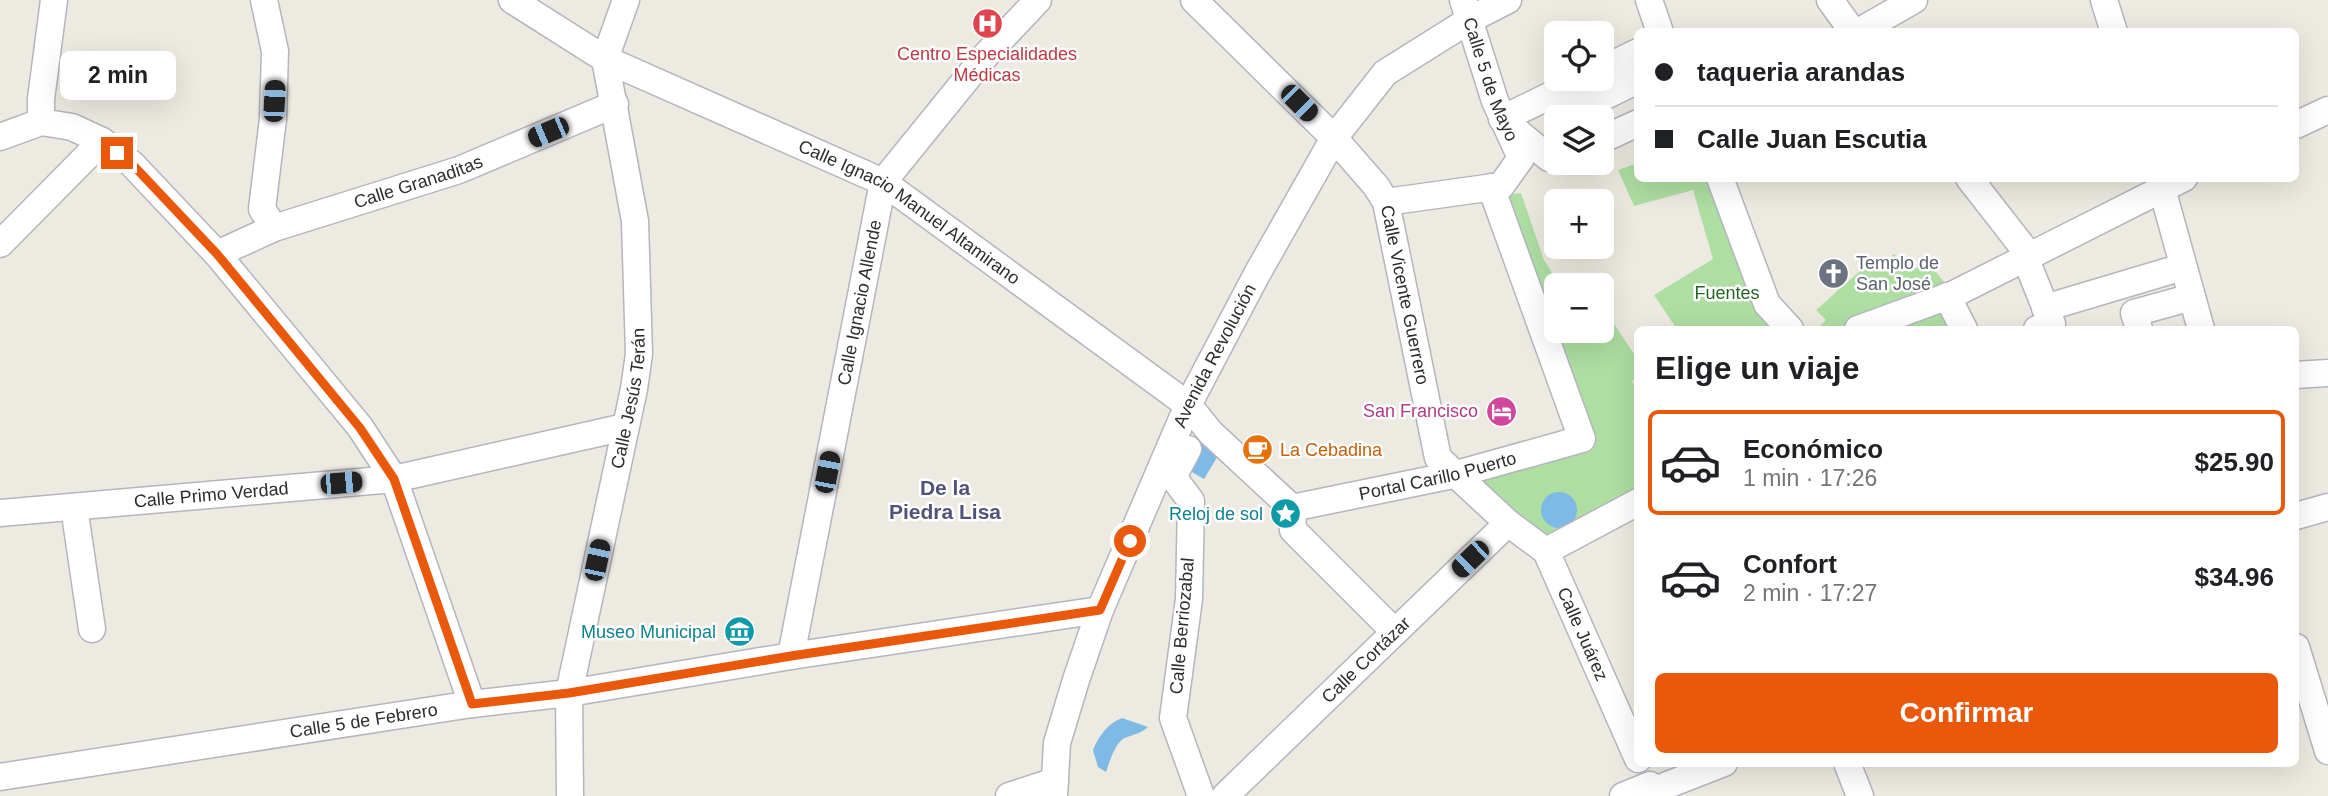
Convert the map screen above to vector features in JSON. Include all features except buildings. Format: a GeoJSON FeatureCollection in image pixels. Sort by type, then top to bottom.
{"type":"FeatureCollection","features":[{"type":"Feature","properties":{"kind":"street"},"geometry":{"type":"LineString","coordinates":[[41,122],[41,99],[54,0]]}},
{"type":"Feature","properties":{"kind":"street"},"geometry":{"type":"LineString","coordinates":[[264,0],[275,51],[273,119],[262,209],[274,228]]}},
{"type":"Feature","properties":{"kind":"street","name":"Calle Ignacio Manuel Altamirano"},"geometry":{"type":"LineString","coordinates":[[512,0],[605,58],[883,182],[1194,413],[1211,433],[1292,508]]}},
{"type":"Feature","properties":{"kind":"street"},"geometry":{"type":"LineString","coordinates":[[605,58],[626,0]]}},
{"type":"Feature","properties":{"kind":"street","name":"Calle Ignacio Allende"},"geometry":{"type":"LineString","coordinates":[[791,656],[883,182],[986,55],[1038,0]]}},
{"type":"Feature","properties":{"kind":"street","name":"Calle Vicente Guerrero"},"geometry":{"type":"LineString","coordinates":[[1194,0],[1334,138],[1376,186],[1386,202],[1438,458],[1453,475],[1508,523]]}},
{"type":"Feature","properties":{"kind":"street","name":"Avenida Revolución"},"geometry":{"type":"LineString","coordinates":[[1054,788],[1057,743],[1100,610],[1257,274],[1334,138],[1385,73],[1467,9],[1508,0]]}},
{"type":"Feature","properties":{"kind":"street"},"geometry":{"type":"LineString","coordinates":[[1649,0],[1659,28]]}},
{"type":"Feature","properties":{"kind":"street"},"geometry":{"type":"LineString","coordinates":[[1830,0],[1850,28]]}},
{"type":"Feature","properties":{"kind":"street"},"geometry":{"type":"LineString","coordinates":[[1865,28],[1914,0]]}},
{"type":"Feature","properties":{"kind":"street"},"geometry":{"type":"LineString","coordinates":[[2104,0],[2113,28]]}},
{"type":"Feature","properties":{"kind":"street","name":"Calle 5 de Mayo"},"geometry":{"type":"LineString","coordinates":[[1467,9],[1502,119],[1522,148]]}},
{"type":"Feature","properties":{"kind":"street"},"geometry":{"type":"LineString","coordinates":[[1614,64],[1634,54]]}},
{"type":"Feature","properties":{"kind":"street","name":"Calle Jesús Terán"},"geometry":{"type":"LineString","coordinates":[[570,796],[569,693],[639,354],[635,220],[605,58]]}},
{"type":"Feature","properties":{"kind":"street"},"geometry":{"type":"LineString","coordinates":[[1587,105],[1634,82]]}},
{"type":"Feature","properties":{"kind":"street"},"geometry":{"type":"LineString","coordinates":[[1502,119],[1559,91]]}},
{"type":"Feature","properties":{"kind":"street","name":"Calle Granaditas"},"geometry":{"type":"LineString","coordinates":[[217,254],[274,228],[459,170],[615,104]]}},
{"type":"Feature","properties":{"kind":"street"},"geometry":{"type":"LineString","coordinates":[[2299,124],[2326,116]]}},
{"type":"Feature","properties":{"kind":"street"},"geometry":{"type":"LineString","coordinates":[[0,137],[41,122],[72,127],[102,141],[132,164],[217,254],[360,428],[394,479],[472,704]]}},
{"type":"Feature","properties":{"kind":"street"},"geometry":{"type":"LineString","coordinates":[[1614,134],[1634,125]]}},
{"type":"Feature","properties":{"kind":"street"},"geometry":{"type":"LineString","coordinates":[[1386,202],[1501,186],[1522,148],[1544,130]]}},
{"type":"Feature","properties":{"kind":"street"},"geometry":{"type":"LineString","coordinates":[[1614,144],[1634,135]]}},
{"type":"Feature","properties":{"kind":"street"},"geometry":{"type":"LineString","coordinates":[[0,244],[102,141]]}},
{"type":"Feature","properties":{"kind":"street"},"geometry":{"type":"LineString","coordinates":[[1522,148],[1544,156]]}},
{"type":"Feature","properties":{"kind":"street"},"geometry":{"type":"LineString","coordinates":[[1522,148],[1544,166]]}},
{"type":"Feature","properties":{"kind":"street"},"geometry":{"type":"LineString","coordinates":[[1721,182],[1767,304],[1787,326]]}},
{"type":"Feature","properties":{"kind":"street"},"geometry":{"type":"LineString","coordinates":[[1972,182],[2027,256],[2041,318],[2169,271]]}},
{"type":"Feature","properties":{"kind":"street"},"geometry":{"type":"LineString","coordinates":[[1866,326],[1947,296],[2164,185]]}},
{"type":"Feature","properties":{"kind":"street"},"geometry":{"type":"LineString","coordinates":[[2164,185],[2169,271],[2199,326]]}},
{"type":"Feature","properties":{"kind":"street"},"geometry":{"type":"LineString","coordinates":[[2164,185],[2184,300],[2183,326]]}},
{"type":"Feature","properties":{"kind":"street","name":"Portal Carillo Puerto"},"geometry":{"type":"LineString","coordinates":[[1292,508],[1453,475],[1582,439],[1491,187]]}},
{"type":"Feature","properties":{"kind":"street"},"geometry":{"type":"LineString","coordinates":[[1947,296],[1962,326]]}},
{"type":"Feature","properties":{"kind":"street"},"geometry":{"type":"LineString","coordinates":[[2138,326],[2134,313],[2184,300]]}},
{"type":"Feature","properties":{"kind":"street"},"geometry":{"type":"LineString","coordinates":[[2299,375],[2328,373]]}},
{"type":"Feature","properties":{"kind":"street","name":"Calle Berriozabal"},"geometry":{"type":"LineString","coordinates":[[1194,413],[1173,477],[1191,501],[1189,599],[1173,718],[1201,796]]}},
{"type":"Feature","properties":{"kind":"street","name":"Calle Primo Verdad"},"geometry":{"type":"LineString","coordinates":[[0,513],[394,479],[625,427]]}},
{"type":"Feature","properties":{"kind":"street"},"geometry":{"type":"LineString","coordinates":[[1546,551],[1634,504]]}},
{"type":"Feature","properties":{"kind":"street"},"geometry":{"type":"LineString","coordinates":[[74,507],[92,629]]}},
{"type":"Feature","properties":{"kind":"street"},"geometry":{"type":"LineString","coordinates":[[2299,515],[2328,507]]}},
{"type":"Feature","properties":{"kind":"street"},"geometry":{"type":"LineString","coordinates":[[1292,508],[1293,530],[1395,632]]}},
{"type":"Feature","properties":{"kind":"street","name":"Calle Juárez"},"geometry":{"type":"LineString","coordinates":[[1508,523],[1546,551],[1634,750]]}},
{"type":"Feature","properties":{"kind":"street","name":"Calle Cortázar"},"geometry":{"type":"LineString","coordinates":[[1225,796],[1508,523]]}},
{"type":"Feature","properties":{"kind":"street","name":"Calle 5 de Febrero"},"geometry":{"type":"LineString","coordinates":[[2,779],[472,704],[569,693],[791,656],[1100,610]]}},
{"type":"Feature","properties":{"kind":"street"},"geometry":{"type":"LineString","coordinates":[[2299,657],[2328,751]]}},
{"type":"Feature","properties":{"kind":"street"},"geometry":{"type":"LineString","coordinates":[[1623,796],[1647,779],[1705,767]]}},
{"type":"Feature","properties":{"kind":"street"},"geometry":{"type":"LineString","coordinates":[[1849,767],[1860,796]]}},
{"type":"Feature","properties":{"kind":"street"},"geometry":{"type":"LineString","coordinates":[[1009,796],[1054,788]]}},
{"type":"Feature","properties":{"kind":"green space","name":"Fuentes"},"geometry":{"type":"Polygon","coordinates":[[[1634,164],[1634,182],[1722,182],[1768,297],[1797,326],[1675,326],[1654,295],[1713,259],[1693,190],[1634,206],[1618,170],[1634,164]]]}},
{"type":"Feature","properties":{"kind":"green space"},"geometry":{"type":"Polygon","coordinates":[[[1521,193],[1544,260],[1552,273],[1544,273],[1544,315],[1507,195],[1521,193]]]}},
{"type":"Feature","properties":{"kind":"green space"},"geometry":{"type":"Polygon","coordinates":[[[1894,254],[1911,272],[1926,260],[1954,294],[1967,326],[1820,326],[1826,320],[1816,310],[1871,261],[1879,267],[1894,254]]]}},
{"type":"Feature","properties":{"kind":"green space"},"geometry":{"type":"Polygon","coordinates":[[[1614,324],[1634,354],[1634,503],[1552,544],[1506,515],[1476,475],[1582,439],[1552,343],[1614,343],[1614,324]],[[1554,494],[1544,501],[1547,523],[1552,527],[1563,528],[1566,494],[1554,494]]]}},
{"type":"Feature","properties":{"kind":"water"},"geometry":{"type":"Polygon","coordinates":[[[1203,438],[1222,449],[1204,479],[1185,468],[1203,438]]]}},
{"type":"Feature","properties":{"kind":"water"},"geometry":{"type":"Polygon","coordinates":[[[1559,492],[1572,497],[1577,510],[1572,523],[1559,528],[1546,523],[1541,510],[1546,497],[1559,492]]]}},
{"type":"Feature","properties":{"kind":"water"},"geometry":{"type":"Polygon","coordinates":[[[1122,718],[1148,727],[1119,743],[1106,772],[1098,767],[1093,750],[1104,731],[1122,718]]]}},
{"type":"Feature","properties":{"kind":"place","name":"Centro Especialidades Médicas"},"geometry":{"type":"Point","coordinates":[987,23]}},
{"type":"Feature","properties":{"kind":"place","name":"Templo de San José"},"geometry":{"type":"Point","coordinates":[1833,273]}},
{"type":"Feature","properties":{"kind":"place","name":"San Francisco"},"geometry":{"type":"Point","coordinates":[1501,411]}},
{"type":"Feature","properties":{"kind":"place","name":"La Cebadina"},"geometry":{"type":"Point","coordinates":[1257,450]}},
{"type":"Feature","properties":{"kind":"place","name":"Reloj de sol"},"geometry":{"type":"Point","coordinates":[1286,514]}},
{"type":"Feature","properties":{"kind":"place","name":"Museo Municipal"},"geometry":{"type":"Point","coordinates":[739,632]}},
{"type":"Feature","properties":{"kind":"district","name":"De la Piedra Lisa"},"geometry":{"type":"Point","coordinates":[945,499]}},
{"type":"Feature","properties":{"kind":"route"},"geometry":{"type":"LineString","coordinates":[[117,153],[132,164],[217,254],[360,428],[394,479],[472,704],[569,693],[791,656],[1100,610],[1130,541]]}}]}
